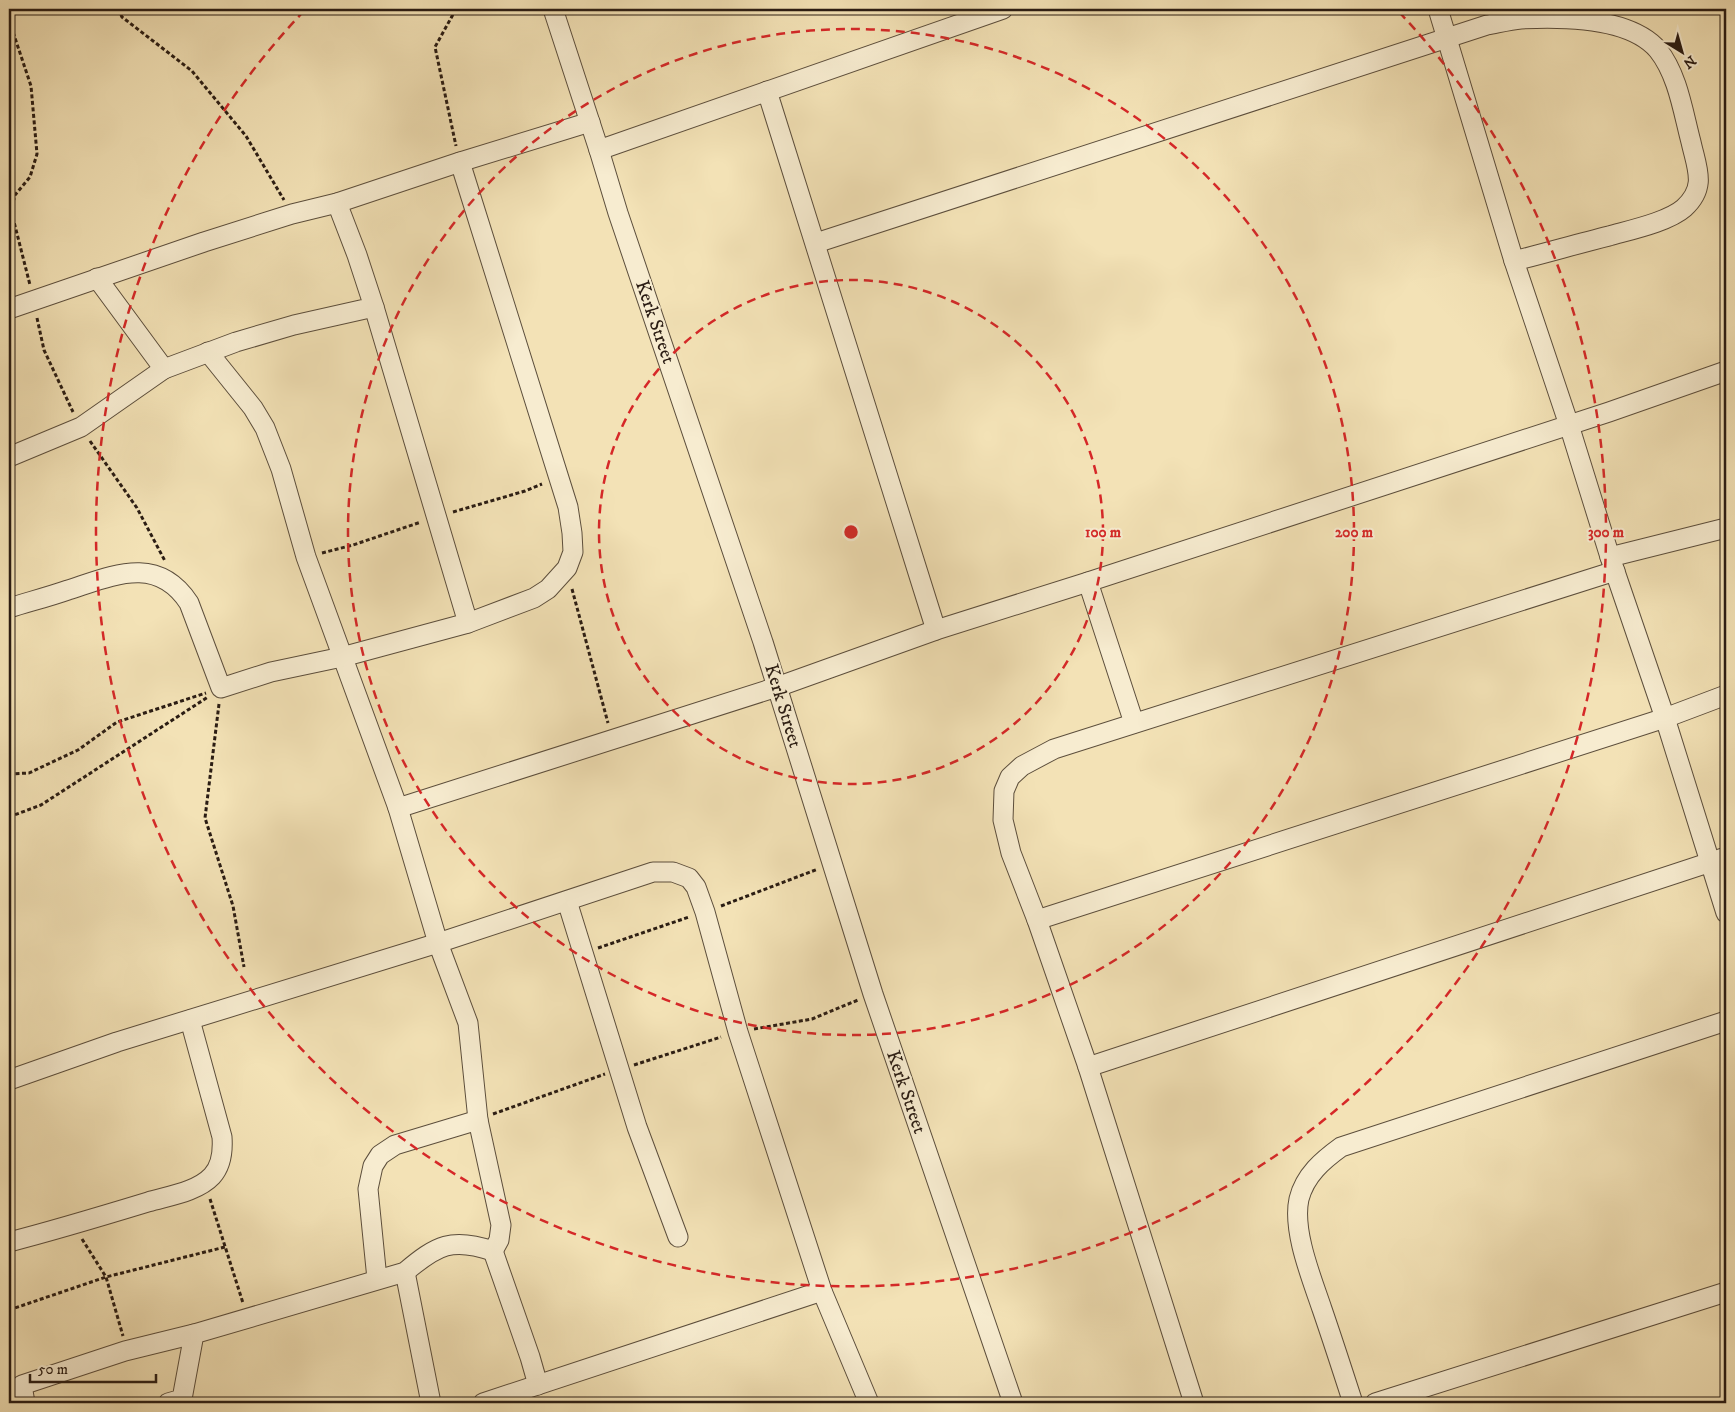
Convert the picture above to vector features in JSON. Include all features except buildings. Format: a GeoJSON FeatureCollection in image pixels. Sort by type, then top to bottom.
{"type":"FeatureCollection","features":[{"type":"Feature","properties":{"kind":"street","name":"Kerk Street"},"geometry":{"type":"LineString","coordinates":[[553,9],[618,212],[777,687],[873,994],[1013,1403]]}},
{"type":"Feature","properties":{"kind":"street"},"geometry":{"type":"LineString","coordinates":[[599,150],[1003,9]]}},
{"type":"Feature","properties":{"kind":"street"},"geometry":{"type":"LineString","coordinates":[[1438,9],[1514,261],[1612,564],[1665,718],[1718,859],[1726,913]]}},
{"type":"Feature","properties":{"kind":"street"},"geometry":{"type":"LineString","coordinates":[[816,243],[1487,25],[1520,19],[1592,21],[1628,29],[1643,37],[1658,50],[1671,71],[1700,181],[1693,199],[1682,210],[1646,226],[1514,261]]}},
{"type":"Feature","properties":{"kind":"street"},"geometry":{"type":"LineString","coordinates":[[767,91],[936,630]]}},
{"type":"Feature","properties":{"kind":"street"},"geometry":{"type":"LineString","coordinates":[[9,309],[292,214],[337,202],[590,122]]}},
{"type":"Feature","properties":{"kind":"street"},"geometry":{"type":"LineString","coordinates":[[9,608],[106,577],[132,572],[153,575],[181,592],[189,603],[221,688],[271,672],[342,657],[468,623],[534,598],[548,589],[567,568],[573,552],[568,507],[460,162]]}},
{"type":"Feature","properties":{"kind":"street"},"geometry":{"type":"LineString","coordinates":[[337,202],[358,255],[468,623]]}},
{"type":"Feature","properties":{"kind":"street"},"geometry":{"type":"LineString","coordinates":[[97,278],[164,369]]}},
{"type":"Feature","properties":{"kind":"street"},"geometry":{"type":"LineString","coordinates":[[9,456],[81,428],[164,369],[236,342],[294,325],[374,307]]}},
{"type":"Feature","properties":{"kind":"street"},"geometry":{"type":"LineString","coordinates":[[208,352],[253,408],[265,428],[281,469],[306,557],[398,808],[438,943],[468,1024],[478,1120],[501,1225],[499,1240],[493,1250]]}},
{"type":"Feature","properties":{"kind":"street"},"geometry":{"type":"LineString","coordinates":[[398,808],[777,687],[936,630],[1088,582],[1726,371]]}},
{"type":"Feature","properties":{"kind":"street"},"geometry":{"type":"LineString","coordinates":[[1194,1403],[1088,1067],[1037,920],[1011,853],[1003,820],[1004,791],[1010,777],[1022,766],[1054,748],[1726,528]]}},
{"type":"Feature","properties":{"kind":"street"},"geometry":{"type":"LineString","coordinates":[[1088,582],[1134,723]]}},
{"type":"Feature","properties":{"kind":"street"},"geometry":{"type":"LineString","coordinates":[[1037,920],[1665,718],[1726,695]]}},
{"type":"Feature","properties":{"kind":"street"},"geometry":{"type":"LineString","coordinates":[[1088,1067],[1718,859]]}},
{"type":"Feature","properties":{"kind":"street"},"geometry":{"type":"LineString","coordinates":[[9,1080],[117,1042],[438,943],[653,872],[673,872],[689,878],[696,887],[705,912],[738,1032],[822,1291],[870,1403]]}},
{"type":"Feature","properties":{"kind":"street"},"geometry":{"type":"LineString","coordinates":[[567,901],[618,1070],[678,1237]]}},
{"type":"Feature","properties":{"kind":"street"},"geometry":{"type":"LineString","coordinates":[[9,1242],[73,1225],[192,1188],[212,1176],[223,1153],[222,1137],[190,1020]]}},
{"type":"Feature","properties":{"kind":"street"},"geometry":{"type":"LineString","coordinates":[[1353,1403],[1303,1250],[1298,1217],[1299,1199],[1307,1180],[1322,1161],[1341,1147],[1726,1021]]}},
{"type":"Feature","properties":{"kind":"street"},"geometry":{"type":"LineString","coordinates":[[377,1280],[368,1189],[373,1166],[380,1155],[395,1145],[478,1120]]}},
{"type":"Feature","properties":{"kind":"street"},"geometry":{"type":"LineString","coordinates":[[25,1403],[15,1387],[125,1351],[248,1319],[405,1272],[430,1252],[445,1245],[459,1243],[474,1244],[493,1250]]}},
{"type":"Feature","properties":{"kind":"street"},"geometry":{"type":"LineString","coordinates":[[493,1250],[538,1385]]}},
{"type":"Feature","properties":{"kind":"street"},"geometry":{"type":"LineString","coordinates":[[405,1272],[431,1403]]}},
{"type":"Feature","properties":{"kind":"street"},"geometry":{"type":"LineString","coordinates":[[483,1403],[822,1291]]}},
{"type":"Feature","properties":{"kind":"street"},"geometry":{"type":"LineString","coordinates":[[1374,1403],[1726,1292]]}},
{"type":"Feature","properties":{"kind":"street"},"geometry":{"type":"LineString","coordinates":[[180,1402],[194,1334]]}},
{"type":"Feature","properties":{"kind":"path"},"geometry":{"type":"LineString","coordinates":[[118,9],[122,17],[192,71],[246,136],[292,214]]}},
{"type":"Feature","properties":{"kind":"path"},"geometry":{"type":"LineString","coordinates":[[456,9],[435,47],[460,162]]}},
{"type":"Feature","properties":{"kind":"path"},"geometry":{"type":"LineString","coordinates":[[9,20],[31,86],[37,154],[30,177],[15,195],[11,210],[44,350],[81,428],[137,508],[168,567]]}},
{"type":"Feature","properties":{"kind":"path"},"geometry":{"type":"LineString","coordinates":[[567,568],[613,740]]}},
{"type":"Feature","properties":{"kind":"path"},"geometry":{"type":"LineString","coordinates":[[9,774],[29,773],[78,750],[118,722],[221,688]]}},
{"type":"Feature","properties":{"kind":"path"},"geometry":{"type":"LineString","coordinates":[[9,817],[41,805],[221,688]]}},
{"type":"Feature","properties":{"kind":"path"},"geometry":{"type":"LineString","coordinates":[[221,688],[205,818],[233,906],[244,967]]}},
{"type":"Feature","properties":{"kind":"path"},"geometry":{"type":"LineString","coordinates":[[478,1120],[618,1070],[738,1032],[812,1019],[873,994]]}},
{"type":"Feature","properties":{"kind":"path"},"geometry":{"type":"LineString","coordinates":[[204,1182],[248,1319]]}},
{"type":"Feature","properties":{"kind":"path"},"geometry":{"type":"LineString","coordinates":[[73,1225],[106,1277],[123,1332],[125,1351]]}},
{"type":"Feature","properties":{"kind":"path"},"geometry":{"type":"LineString","coordinates":[[9,1310],[106,1277],[225,1247]]}}]}
